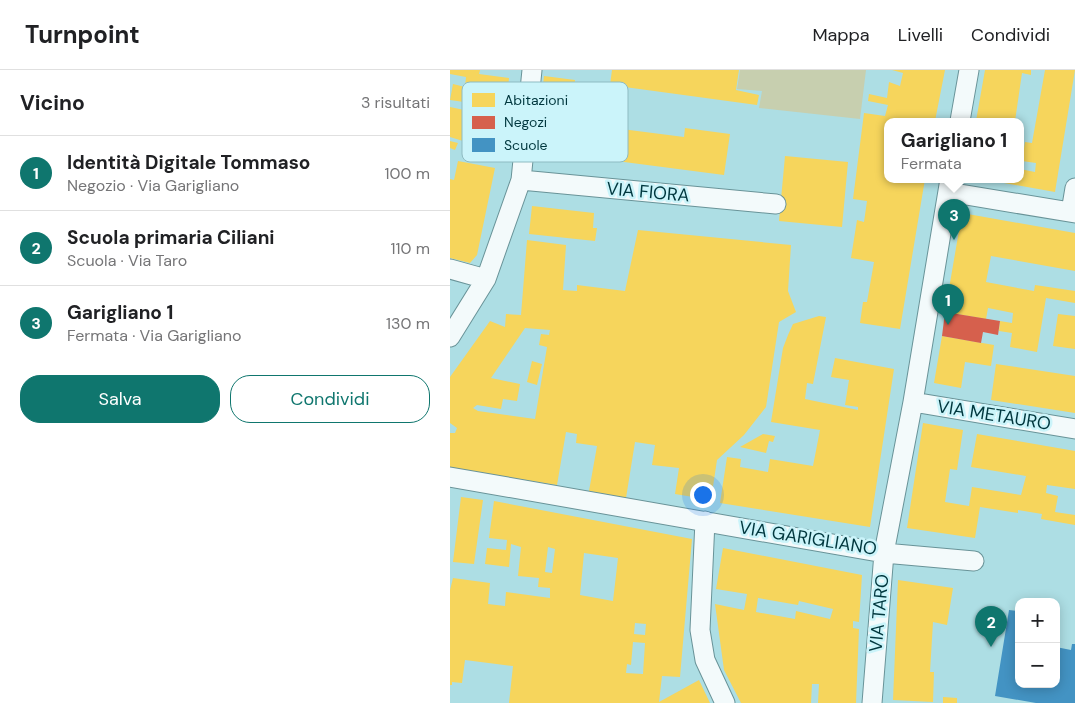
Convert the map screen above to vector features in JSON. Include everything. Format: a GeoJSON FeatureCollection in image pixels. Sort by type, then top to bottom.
{"type":"FeatureCollection","features":[{"type":"Feature","properties":{"kind":"street"},"geometry":{"type":"LineString","coordinates":[[961,118],[969,70]]}},
{"type":"Feature","properties":{"kind":"street"},"geometry":{"type":"LineString","coordinates":[[450,337],[486,278],[521,180],[523,162]]}},
{"type":"Feature","properties":{"kind":"street","name":"VIA FIORA"},"geometry":{"type":"LineString","coordinates":[[521,180],[776,204]]}},
{"type":"Feature","properties":{"kind":"street"},"geometry":{"type":"LineString","coordinates":[[949,185],[1073,213],[1075,188]]}},
{"type":"Feature","properties":{"kind":"street","name":"VIA GARIGLIANO"},"geometry":{"type":"LineString","coordinates":[[450,477],[884,553],[913,402],[949,185]]}},
{"type":"Feature","properties":{"kind":"street"},"geometry":{"type":"LineString","coordinates":[[450,269],[486,278]]}},
{"type":"Feature","properties":{"kind":"street","name":"VIA METAURO"},"geometry":{"type":"LineString","coordinates":[[913,402],[1075,429]]}},
{"type":"Feature","properties":{"kind":"street"},"geometry":{"type":"LineString","coordinates":[[705,521],[700,630],[705,660],[725,703]]}},
{"type":"Feature","properties":{"kind":"street","name":"VIA TARO"},"geometry":{"type":"LineString","coordinates":[[872,703],[884,553],[974,561]]}},
{"type":"Feature","properties":{"kind":"green space"},"geometry":{"type":"Polygon","coordinates":[[[740,70],[866,70],[860,119],[759,108],[762,91],[737,89],[740,70]]]}},
{"type":"Feature","properties":{"kind":"building: Abitazioni"},"geometry":{"type":"Polygon","coordinates":[[[450,70],[480,70],[479,74],[509,78],[509,82],[466,82],[466,77],[450,74],[450,70]]]}},
{"type":"Feature","properties":{"kind":"building: Abitazioni"},"geometry":{"type":"Polygon","coordinates":[[[612,70],[739,70],[736,90],[759,95],[757,105],[628,87],[628,82],[610,82],[612,70]]]}},
{"type":"Feature","properties":{"kind":"building: Abitazioni"},"geometry":{"type":"Polygon","coordinates":[[[892,70],[945,70],[936,118],[884,118],[884,183],[924,183],[900,329],[860,323],[863,302],[867,302],[874,262],[851,258],[857,220],[864,222],[867,201],[853,199],[864,113],[885,116],[888,105],[868,101],[869,94],[887,98],[889,82],[900,86],[903,73],[892,70]]]}},
{"type":"Feature","properties":{"kind":"building: Abitazioni"},"geometry":{"type":"Polygon","coordinates":[[[985,70],[1031,70],[1031,75],[1022,73],[1015,118],[977,118],[985,70]]]}},
{"type":"Feature","properties":{"kind":"building: Abitazioni"},"geometry":{"type":"Polygon","coordinates":[[[1045,70],[1075,70],[1055,192],[1004,183],[1024,183],[1024,170],[1035,172],[1036,163],[1024,161],[1025,142],[1032,143],[1045,70]]]}},
{"type":"Feature","properties":{"kind":"building: Abitazioni"},"geometry":{"type":"Polygon","coordinates":[[[544,76],[575,80],[575,82],[543,82],[544,76]]]}},
{"type":"Feature","properties":{"kind":"building: Abitazioni"},"geometry":{"type":"Polygon","coordinates":[[[453,84],[462,86],[462,102],[450,100],[453,84]]]}},
{"type":"Feature","properties":{"kind":"building: Abitazioni"},"geometry":{"type":"Polygon","coordinates":[[[450,107],[462,110],[462,141],[450,137],[450,107]]]}},
{"type":"Feature","properties":{"kind":"building: Abitazioni"},"geometry":{"type":"Polygon","coordinates":[[[685,128],[730,134],[724,175],[624,162],[628,162],[628,130],[684,137],[685,128]]]}},
{"type":"Feature","properties":{"kind":"building: Abitazioni"},"geometry":{"type":"Polygon","coordinates":[[[450,141],[458,143],[455,150],[450,148],[450,141]]]}},
{"type":"Feature","properties":{"kind":"building: Abitazioni"},"geometry":{"type":"Polygon","coordinates":[[[785,156],[848,162],[842,227],[779,221],[785,156]]]}},
{"type":"Feature","properties":{"kind":"building: Abitazioni"},"geometry":{"type":"Polygon","coordinates":[[[458,161],[495,168],[477,255],[470,263],[450,258],[450,179],[454,180],[458,161]]]}},
{"type":"Feature","properties":{"kind":"building: Abitazioni"},"geometry":{"type":"Polygon","coordinates":[[[532,206],[594,213],[593,228],[597,228],[595,241],[529,234],[532,206]]]}},
{"type":"Feature","properties":{"kind":"building: Abitazioni"},"geometry":{"type":"Polygon","coordinates":[[[962,213],[1075,233],[1075,271],[991,256],[986,282],[1034,291],[1035,285],[1075,291],[1075,303],[1046,298],[1037,352],[1010,347],[1012,333],[999,331],[1000,321],[1012,323],[1013,313],[988,308],[986,319],[945,312],[962,213]]]}},
{"type":"Feature","properties":{"kind":"building: Abitazioni"},"geometry":{"type":"Polygon","coordinates":[[[638,230],[791,245],[788,291],[796,312],[779,322],[766,407],[744,435],[717,460],[711,500],[675,494],[679,468],[652,465],[655,445],[635,442],[626,498],[589,491],[597,446],[576,443],[577,434],[566,432],[557,485],[450,468],[450,433],[455,433],[457,428],[450,423],[450,377],[490,321],[505,327],[506,314],[521,315],[527,240],[566,245],[563,290],[577,291],[577,285],[625,291],[638,230]],[[525,328],[491,378],[520,384],[517,401],[503,399],[501,409],[477,405],[473,408],[478,411],[535,419],[547,347],[539,345],[541,334],[549,335],[550,330],[525,328]]]}},
{"type":"Feature","properties":{"kind":"building: Abitazioni"},"geometry":{"type":"Polygon","coordinates":[[[1058,314],[1075,316],[1075,349],[1053,346],[1058,314]]]}},
{"type":"Feature","properties":{"kind":"building: Abitazioni"},"geometry":{"type":"Polygon","coordinates":[[[819,316],[826,317],[813,384],[807,383],[805,399],[858,410],[858,407],[845,405],[849,380],[831,377],[835,358],[894,369],[870,527],[720,503],[727,457],[741,459],[740,467],[768,472],[770,459],[813,466],[820,430],[771,422],[783,348],[788,335],[793,324],[819,316]]]}},
{"type":"Feature","properties":{"kind":"building: Abitazioni"},"geometry":{"type":"Polygon","coordinates":[[[942,336],[994,345],[991,366],[965,362],[961,388],[934,383],[942,336]]]}},
{"type":"Feature","properties":{"kind":"building: Abitazioni"},"geometry":{"type":"Polygon","coordinates":[[[532,361],[542,364],[537,385],[527,382],[532,361]]]}},
{"type":"Feature","properties":{"kind":"building: Abitazioni"},"geometry":{"type":"Polygon","coordinates":[[[996,364],[1075,376],[1075,413],[991,400],[996,364]]]}},
{"type":"Feature","properties":{"kind":"building: Abitazioni"},"geometry":{"type":"Polygon","coordinates":[[[923,423],[963,430],[957,470],[950,469],[945,502],[969,506],[972,487],[1021,495],[1026,476],[971,467],[977,434],[1075,451],[1075,489],[1047,485],[1046,493],[1058,496],[1055,512],[1075,515],[1075,525],[1041,519],[1042,514],[1018,510],[1018,513],[980,507],[975,538],[907,528],[923,423]]]}},
{"type":"Feature","properties":{"kind":"building: Abitazioni"},"geometry":{"type":"Polygon","coordinates":[[[763,434],[775,436],[773,442],[769,441],[766,453],[740,447],[763,434]]]}},
{"type":"Feature","properties":{"kind":"building: Abitazioni"},"geometry":{"type":"Polygon","coordinates":[[[461,497],[483,500],[474,564],[453,562],[461,497]]]}},
{"type":"Feature","properties":{"kind":"building: Abitazioni"},"geometry":{"type":"Polygon","coordinates":[[[494,501],[692,539],[680,677],[662,676],[659,702],[699,680],[710,703],[509,703],[513,666],[465,660],[462,683],[452,682],[452,685],[450,685],[450,590],[453,578],[490,583],[488,604],[505,606],[506,592],[550,598],[550,588],[538,587],[539,578],[518,576],[521,547],[511,544],[509,567],[485,564],[487,548],[506,550],[507,540],[489,538],[494,501]],[[548,547],[545,572],[552,573],[555,549],[548,547]],[[584,553],[580,595],[613,601],[618,558],[584,553]],[[635,623],[634,634],[645,635],[646,624],[635,623]],[[633,642],[631,665],[627,664],[626,673],[643,674],[645,643],[633,642]]]}},
{"type":"Feature","properties":{"kind":"building: Abitazioni"},"geometry":{"type":"Polygon","coordinates":[[[723,548],[862,575],[859,622],[853,621],[853,628],[859,629],[856,703],[818,703],[819,684],[812,684],[811,703],[741,703],[724,670],[715,604],[744,610],[747,594],[716,589],[723,548]],[[758,598],[756,612],[795,619],[796,611],[830,619],[833,609],[799,601],[798,605],[758,598]]]}},
{"type":"Feature","properties":{"kind":"building: Abitazioni"},"geometry":{"type":"Polygon","coordinates":[[[898,580],[953,588],[947,625],[933,622],[930,672],[934,672],[933,702],[893,700],[898,580]]]}},
{"type":"Feature","properties":{"kind":"building: Abitazioni"},"geometry":{"type":"Polygon","coordinates":[[[943,697],[957,698],[957,703],[943,703],[943,697]]]}},
{"type":"Feature","properties":{"kind":"building: Negozi"},"geometry":{"type":"Polygon","coordinates":[[[945,312],[1000,321],[998,335],[983,332],[981,343],[942,336],[945,312]]]}},
{"type":"Feature","properties":{"kind":"building: Scuole"},"geometry":{"type":"Polygon","coordinates":[[[1009,610],[1015,611],[1015,688],[1060,688],[1060,648],[1071,650],[1072,644],[1075,644],[1075,703],[1036,703],[995,696],[1009,610]]]}},
{"type":"Feature","properties":{"kind":"place","name":"Garigliano 1"},"geometry":{"type":"Point","coordinates":[954,240]}},
{"type":"Feature","properties":{"kind":"place","name":"Identità Digitale Tommaso"},"geometry":{"type":"Point","coordinates":[948,325]}},
{"type":"Feature","properties":{"kind":"place","name":"Scuola primaria Ciliani"},"geometry":{"type":"Point","coordinates":[991,647]}}]}
